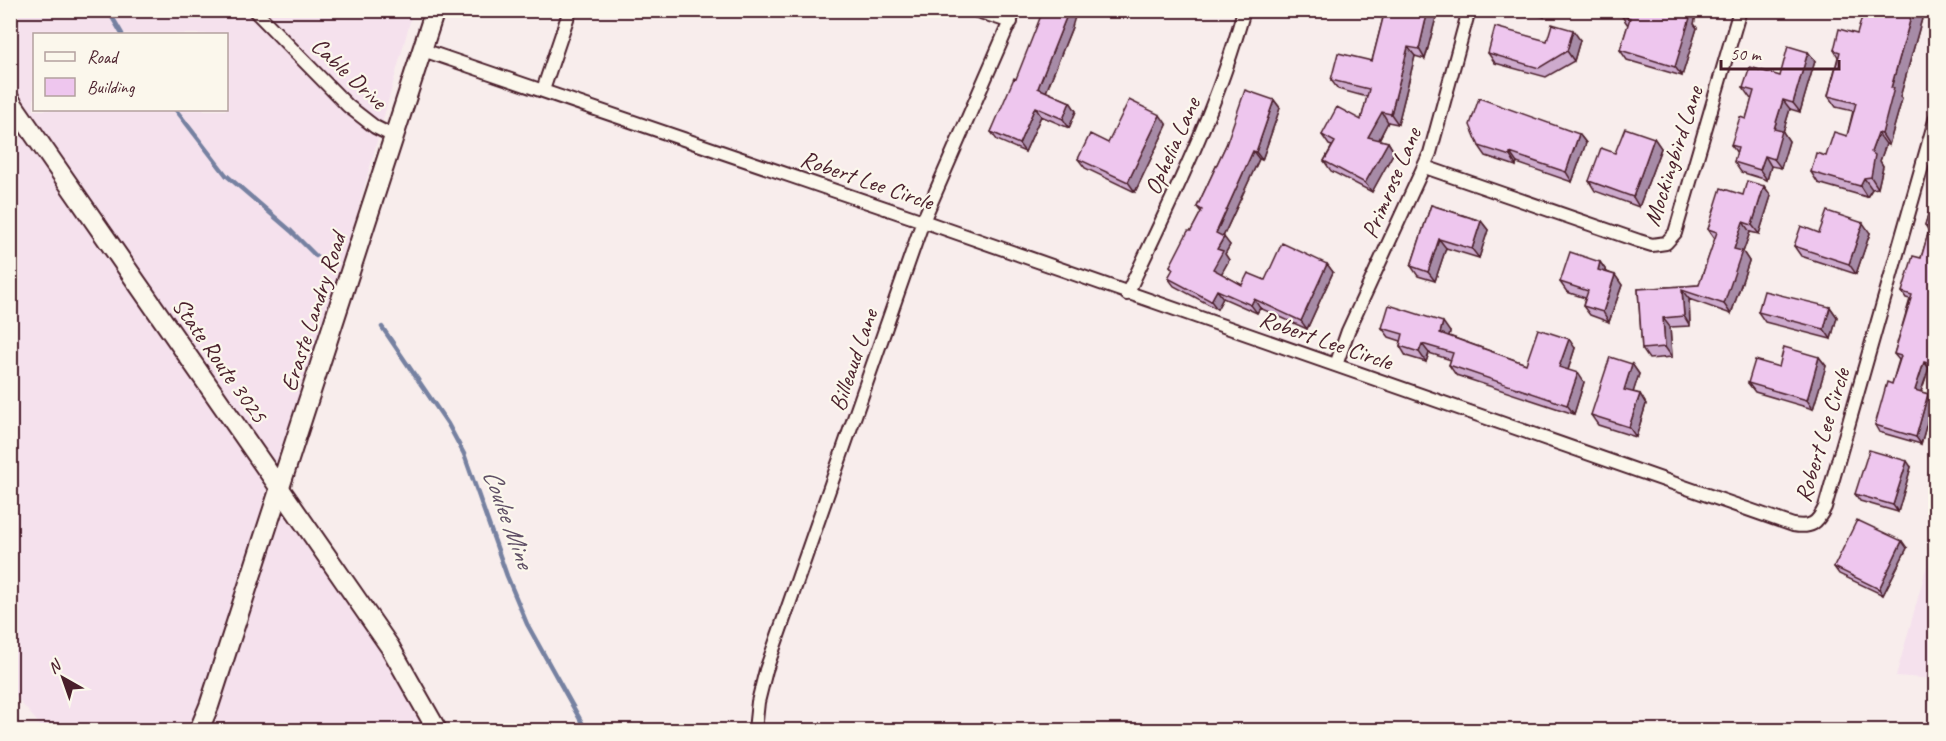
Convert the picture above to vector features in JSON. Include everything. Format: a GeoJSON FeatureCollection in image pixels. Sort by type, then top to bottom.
{"type":"FeatureCollection","features":[{"type":"Feature","properties":{"kind":"street","name":"Cable Drive"},"geometry":{"type":"LineString","coordinates":[[254,10],[348,106],[375,127],[394,136]]}},
{"type":"Feature","properties":{"kind":"street","name":"Eraste Landry Road"},"geometry":{"type":"LineString","coordinates":[[199,730],[281,489],[435,10]]}},
{"type":"Feature","properties":{"kind":"street"},"geometry":{"type":"LineString","coordinates":[[543,90],[570,10]]}},
{"type":"Feature","properties":{"kind":"street"},"geometry":{"type":"LineString","coordinates":[[974,10],[1013,16]]}},
{"type":"Feature","properties":{"kind":"street","name":"Ophelia Lane"},"geometry":{"type":"LineString","coordinates":[[1127,294],[1194,151],[1221,84],[1244,10]]}},
{"type":"Feature","properties":{"kind":"street","name":"Primrose Lane"},"geometry":{"type":"LineString","coordinates":[[1336,365],[1348,331],[1425,166],[1469,10]]}},
{"type":"Feature","properties":{"kind":"street","name":"Mockingbird Lane"},"geometry":{"type":"LineString","coordinates":[[1425,166],[1639,242],[1652,245],[1666,243],[1675,233],[1740,10]]}},
{"type":"Feature","properties":{"kind":"street","name":"Billeaud Lane"},"geometry":{"type":"LineString","coordinates":[[755,730],[758,702],[766,670],[923,221],[1013,16]]}},
{"type":"Feature","properties":{"kind":"street","name":"Robert Lee Circle"},"geometry":{"type":"LineString","coordinates":[[423,50],[923,221],[1792,525],[1811,526],[1819,519],[1825,507],[1935,117]]}},
{"type":"Feature","properties":{"kind":"street","name":"State Route 3025"},"geometry":{"type":"LineString","coordinates":[[10,100],[390,647],[437,730]]}},
{"type":"Feature","properties":{"kind":"shaded area"},"geometry":{"type":"Polygon","coordinates":[[[10,11],[413,11],[281,489],[390,647],[428,730],[34,730],[40,725],[11,691],[10,11]]]}},
{"type":"Feature","properties":{"kind":"shaded area"},"geometry":{"type":"Polygon","coordinates":[[[1935,537],[1935,679],[1896,676],[1935,537]]]}},
{"type":"Feature","properties":{"kind":"building"},"geometry":{"type":"Polygon","coordinates":[[[1049,10],[1069,10],[1038,88],[1070,102],[1063,119],[1035,107],[1019,144],[991,132],[1014,78],[1016,79],[1042,13],[1048,15],[1049,10]]]}},
{"type":"Feature","properties":{"kind":"building"},"geometry":{"type":"Polygon","coordinates":[[[1385,10],[1428,10],[1419,49],[1408,47],[1391,114],[1382,112],[1368,137],[1388,142],[1365,183],[1324,161],[1335,142],[1322,135],[1337,107],[1361,120],[1369,89],[1331,80],[1338,53],[1372,61],[1385,10]]]}},
{"type":"Feature","properties":{"kind":"building"},"geometry":{"type":"Polygon","coordinates":[[[1622,10],[1688,10],[1686,17],[1690,18],[1675,67],[1620,50],[1630,18],[1621,15],[1622,10]]]}},
{"type":"Feature","properties":{"kind":"building"},"geometry":{"type":"Polygon","coordinates":[[[1864,10],[1913,10],[1891,88],[1894,88],[1882,134],[1878,133],[1871,152],[1875,155],[1871,177],[1864,178],[1860,186],[1811,172],[1816,153],[1826,156],[1834,132],[1847,136],[1856,103],[1828,96],[1840,52],[1834,50],[1839,29],[1857,34],[1864,10]]]}},
{"type":"Feature","properties":{"kind":"building"},"geometry":{"type":"Polygon","coordinates":[[[1552,24],[1573,30],[1567,51],[1539,68],[1488,53],[1495,27],[1547,41],[1552,24]]]}},
{"type":"Feature","properties":{"kind":"building"},"geometry":{"type":"Polygon","coordinates":[[[1788,46],[1808,52],[1793,103],[1783,100],[1774,129],[1782,131],[1774,159],[1765,156],[1760,170],[1734,162],[1738,147],[1731,145],[1740,117],[1746,119],[1754,91],[1743,88],[1750,67],[1780,76],[1788,46]]]}},
{"type":"Feature","properties":{"kind":"building"},"geometry":{"type":"Polygon","coordinates":[[[1245,90],[1274,100],[1256,152],[1253,151],[1216,233],[1224,237],[1217,249],[1223,251],[1213,269],[1242,285],[1248,273],[1265,280],[1282,243],[1327,264],[1301,321],[1254,299],[1251,305],[1217,290],[1211,301],[1168,278],[1173,269],[1170,266],[1202,210],[1197,207],[1226,145],[1245,90]]]}},
{"type":"Feature","properties":{"kind":"building"},"geometry":{"type":"Polygon","coordinates":[[[1479,98],[1579,134],[1566,172],[1510,153],[1510,156],[1479,146],[1470,125],[1479,98]]]}},
{"type":"Feature","properties":{"kind":"building"},"geometry":{"type":"Polygon","coordinates":[[[1129,100],[1160,115],[1128,182],[1078,159],[1090,134],[1108,143],[1129,100]]]}},
{"type":"Feature","properties":{"kind":"building"},"geometry":{"type":"Polygon","coordinates":[[[1625,128],[1654,138],[1633,197],[1589,181],[1601,148],[1615,153],[1625,128]]]}},
{"type":"Feature","properties":{"kind":"building"},"geometry":{"type":"Polygon","coordinates":[[[1747,181],[1764,186],[1752,225],[1743,222],[1734,249],[1742,251],[1724,304],[1682,290],[1684,316],[1663,318],[1665,347],[1642,349],[1638,289],[1699,285],[1717,232],[1708,229],[1721,188],[1743,195],[1747,181]]]}},
{"type":"Feature","properties":{"kind":"building"},"geometry":{"type":"Polygon","coordinates":[[[1935,192],[1935,365],[1924,362],[1915,390],[1928,394],[1916,437],[1875,425],[1887,382],[1892,384],[1901,356],[1894,354],[1912,295],[1902,292],[1913,256],[1921,258],[1930,227],[1925,225],[1935,192]]]}},
{"type":"Feature","properties":{"kind":"building"},"geometry":{"type":"Polygon","coordinates":[[[1431,205],[1481,221],[1472,249],[1439,239],[1428,272],[1411,266],[1431,205]]]}},
{"type":"Feature","properties":{"kind":"building"},"geometry":{"type":"Polygon","coordinates":[[[1827,211],[1863,223],[1849,264],[1794,246],[1801,226],[1819,233],[1827,211]]]}},
{"type":"Feature","properties":{"kind":"building"},"geometry":{"type":"Polygon","coordinates":[[[1570,252],[1600,262],[1598,270],[1615,275],[1603,312],[1583,306],[1588,291],[1560,282],[1570,252]]]}},
{"type":"Feature","properties":{"kind":"building"},"geometry":{"type":"Polygon","coordinates":[[[1764,291],[1830,307],[1824,329],[1758,312],[1764,291]]]}},
{"type":"Feature","properties":{"kind":"building"},"geometry":{"type":"Polygon","coordinates":[[[1389,305],[1443,322],[1440,333],[1526,364],[1538,329],[1569,339],[1559,367],[1578,373],[1567,405],[1449,365],[1453,353],[1422,344],[1419,352],[1400,346],[1403,334],[1382,328],[1389,305]]]}},
{"type":"Feature","properties":{"kind":"building"},"geometry":{"type":"Polygon","coordinates":[[[1784,347],[1819,357],[1807,400],[1748,383],[1755,360],[1779,367],[1784,347]]]}},
{"type":"Feature","properties":{"kind":"building"},"geometry":{"type":"Polygon","coordinates":[[[1610,357],[1632,364],[1624,390],[1640,394],[1629,427],[1591,415],[1610,357]]]}},
{"type":"Feature","properties":{"kind":"building"},"geometry":{"type":"Polygon","coordinates":[[[1869,450],[1907,461],[1893,505],[1855,494],[1869,450]]]}},
{"type":"Feature","properties":{"kind":"building"},"geometry":{"type":"Polygon","coordinates":[[[1857,520],[1902,541],[1879,589],[1834,567],[1857,520]]]}},
{"type":"Feature","properties":{"kind":"waterway","name":"Coulee Mine"},"geometry":{"type":"LineString","coordinates":[[108,10],[121,33]]}},
{"type":"Feature","properties":{"kind":"waterway","name":"Coulee Mine"},"geometry":{"type":"LineString","coordinates":[[177,111],[226,175],[291,231],[316,256]]}},
{"type":"Feature","properties":{"kind":"waterway","name":"Coulee Mine"},"geometry":{"type":"LineString","coordinates":[[382,327],[448,424],[464,454],[507,576],[527,624],[586,730]]}}]}
